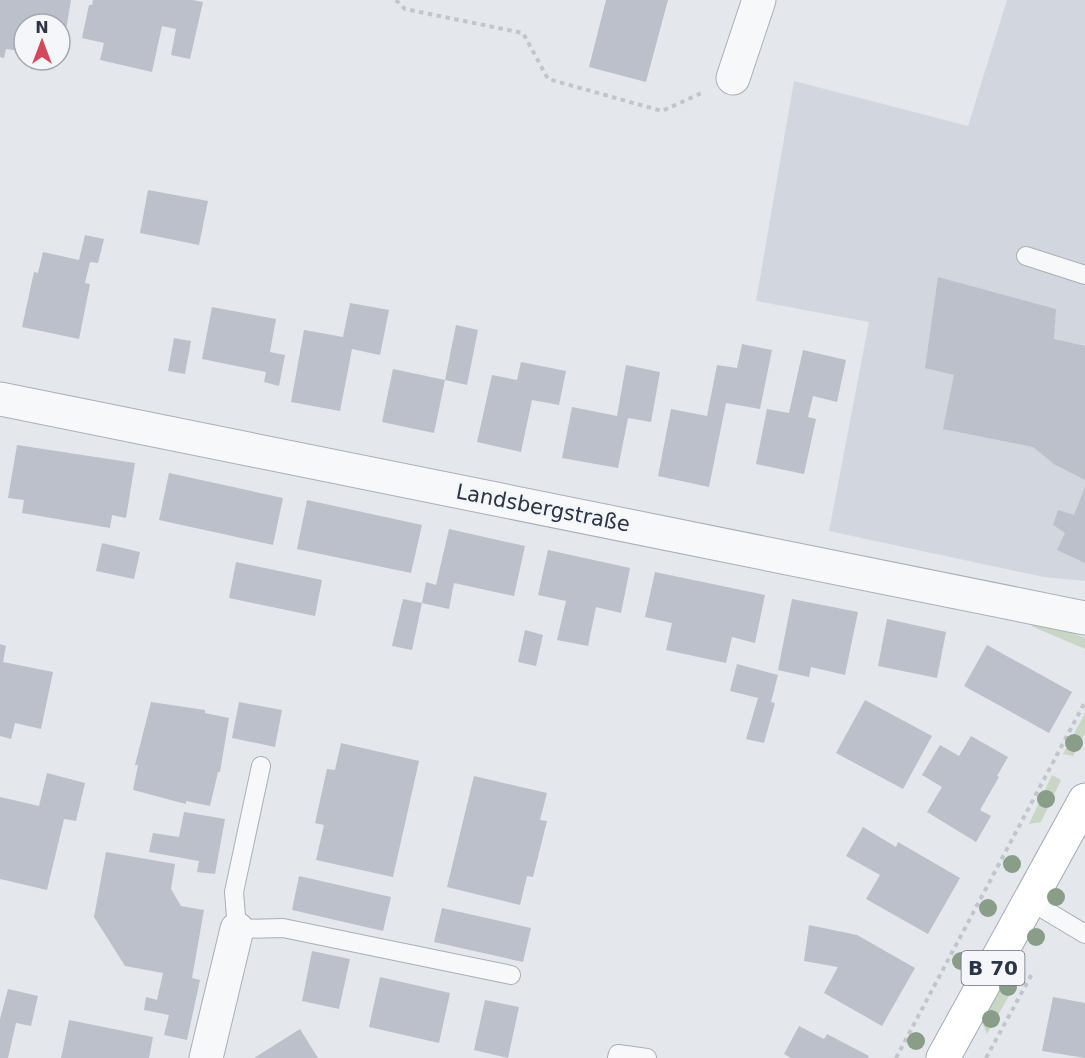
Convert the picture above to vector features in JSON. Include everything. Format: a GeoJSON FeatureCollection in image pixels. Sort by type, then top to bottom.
{"type":"FeatureCollection","features":[{"type":"Feature","properties":{"kind":"main road","name":"B 70"},"geometry":{"type":"LineString","coordinates":[[943,1058],[1085,800]]}},
{"type":"Feature","properties":{"kind":"street"},"geometry":{"type":"LineString","coordinates":[[734,78],[759,0]]}},
{"type":"Feature","properties":{"kind":"street","name":"Landsbergstraße"},"geometry":{"type":"LineString","coordinates":[[0,399],[1085,618]]}},
{"type":"Feature","properties":{"kind":"street"},"geometry":{"type":"LineString","coordinates":[[206,1058],[237,929]]}},
{"type":"Feature","properties":{"kind":"lane"},"geometry":{"type":"LineString","coordinates":[[1026,256],[1085,275]]}},
{"type":"Feature","properties":{"kind":"lane"},"geometry":{"type":"LineString","coordinates":[[261,766],[234,892],[237,929],[283,928],[511,975]]}},
{"type":"Feature","properties":{"kind":"lane"},"geometry":{"type":"LineString","coordinates":[[1030,901],[1085,934]]}},
{"type":"Feature","properties":{"kind":"lane"},"geometry":{"type":"LineString","coordinates":[[617,1058],[618,1054],[647,1058]]}},
{"type":"Feature","properties":{"kind":"path"},"geometry":{"type":"LineString","coordinates":[[396,0],[405,9],[523,33],[548,79],[662,111],[734,78]]}},
{"type":"Feature","properties":{"kind":"path"},"geometry":{"type":"LineString","coordinates":[[896,1058],[1085,702]]}},
{"type":"Feature","properties":{"kind":"shaded area"},"geometry":{"type":"Polygon","coordinates":[[[1007,0],[1085,0],[1085,581],[1044,577],[829,531],[869,322],[756,301],[794,81],[968,126],[1007,0]]]}},
{"type":"Feature","properties":{"kind":"green space"},"geometry":{"type":"Polygon","coordinates":[[[1038,620],[1085,638],[1085,649],[1031,626],[1038,620]]]}},
{"type":"Feature","properties":{"kind":"green space"},"geometry":{"type":"Polygon","coordinates":[[[1085,713],[1085,733],[1073,756],[1063,754],[1085,713]]]}},
{"type":"Feature","properties":{"kind":"green space"},"geometry":{"type":"Polygon","coordinates":[[[1052,775],[1061,780],[1041,822],[1029,824],[1052,775]]]}},
{"type":"Feature","properties":{"kind":"green space"},"geometry":{"type":"Polygon","coordinates":[[[1006,976],[1017,982],[987,1034],[981,1020],[1006,976]]]}},
{"type":"Feature","properties":{"kind":"building"},"geometry":{"type":"Polygon","coordinates":[[[0,0],[71,0],[69,12],[12,12],[12,50],[6,49],[4,58],[0,57],[0,0]]]}},
{"type":"Feature","properties":{"kind":"building"},"geometry":{"type":"Polygon","coordinates":[[[93,0],[203,2],[190,59],[171,55],[176,29],[162,26],[152,72],[100,60],[104,43],[82,38],[89,5],[92,5],[93,0]]]}},
{"type":"Feature","properties":{"kind":"building"},"geometry":{"type":"Polygon","coordinates":[[[606,0],[668,0],[646,82],[589,67],[606,0]]]}},
{"type":"Feature","properties":{"kind":"building"},"geometry":{"type":"Polygon","coordinates":[[[148,190],[208,201],[199,245],[140,233],[148,190]]]}},
{"type":"Feature","properties":{"kind":"building"},"geometry":{"type":"Polygon","coordinates":[[[85,235],[104,239],[98,263],[90,262],[85,283],[90,284],[79,339],[22,327],[34,272],[38,273],[43,252],[79,260],[85,235]]]}},
{"type":"Feature","properties":{"kind":"building"},"geometry":{"type":"Polygon","coordinates":[[[938,277],[1056,309],[1054,339],[1085,346],[1085,480],[1054,464],[1033,447],[943,429],[954,375],[925,368],[938,277]]]}},
{"type":"Feature","properties":{"kind":"building"},"geometry":{"type":"Polygon","coordinates":[[[350,303],[389,310],[380,355],[352,349],[340,411],[291,402],[304,330],[343,337],[350,303]]]}},
{"type":"Feature","properties":{"kind":"building"},"geometry":{"type":"Polygon","coordinates":[[[212,307],[276,319],[270,352],[285,355],[279,386],[264,382],[266,372],[202,359],[212,307]]]}},
{"type":"Feature","properties":{"kind":"building"},"geometry":{"type":"Polygon","coordinates":[[[456,325],[478,330],[467,385],[445,380],[456,325]]]}},
{"type":"Feature","properties":{"kind":"building"},"geometry":{"type":"Polygon","coordinates":[[[174,338],[191,341],[185,374],[168,371],[174,338]]]}},
{"type":"Feature","properties":{"kind":"building"},"geometry":{"type":"Polygon","coordinates":[[[742,344],[772,350],[760,409],[726,403],[709,487],[658,476],[671,409],[707,416],[717,365],[737,368],[742,344]]]}},
{"type":"Feature","properties":{"kind":"building"},"geometry":{"type":"Polygon","coordinates":[[[803,350],[846,360],[837,402],[813,396],[808,417],[816,419],[804,474],[756,464],[767,409],[789,413],[803,350]]]}},
{"type":"Feature","properties":{"kind":"building"},"geometry":{"type":"Polygon","coordinates":[[[521,362],[566,371],[559,405],[532,400],[521,452],[477,442],[492,375],[517,380],[521,362]]]}},
{"type":"Feature","properties":{"kind":"building"},"geometry":{"type":"Polygon","coordinates":[[[626,365],[660,372],[651,422],[628,418],[618,468],[562,458],[572,407],[617,416],[626,365]]]}},
{"type":"Feature","properties":{"kind":"building"},"geometry":{"type":"Polygon","coordinates":[[[393,369],[445,380],[434,433],[382,422],[393,369]]]}},
{"type":"Feature","properties":{"kind":"building"},"geometry":{"type":"Polygon","coordinates":[[[17,445],[135,463],[126,518],[112,515],[110,528],[22,513],[24,500],[8,498],[17,445]]]}},
{"type":"Feature","properties":{"kind":"building"},"geometry":{"type":"Polygon","coordinates":[[[169,473],[283,498],[273,545],[159,520],[169,473]]]}},
{"type":"Feature","properties":{"kind":"building"},"geometry":{"type":"Polygon","coordinates":[[[1085,487],[1085,563],[1057,550],[1065,533],[1053,525],[1058,510],[1074,515],[1085,487]]]}},
{"type":"Feature","properties":{"kind":"building"},"geometry":{"type":"Polygon","coordinates":[[[307,500],[422,525],[411,573],[297,549],[307,500]]]}},
{"type":"Feature","properties":{"kind":"building"},"geometry":{"type":"Polygon","coordinates":[[[449,529],[525,546],[514,596],[454,583],[449,609],[422,603],[426,582],[436,585],[449,529]]]}},
{"type":"Feature","properties":{"kind":"building"},"geometry":{"type":"Polygon","coordinates":[[[102,543],[140,552],[134,579],[96,571],[102,543]]]}},
{"type":"Feature","properties":{"kind":"building"},"geometry":{"type":"Polygon","coordinates":[[[548,550],[630,568],[621,613],[596,607],[588,646],[557,640],[566,601],[538,595],[548,550]]]}},
{"type":"Feature","properties":{"kind":"building"},"geometry":{"type":"Polygon","coordinates":[[[236,562],[322,580],[315,616],[229,598],[236,562]]]}},
{"type":"Feature","properties":{"kind":"building"},"geometry":{"type":"Polygon","coordinates":[[[655,572],[765,595],[755,643],[732,637],[726,663],[666,650],[672,623],[645,617],[655,572]]]}},
{"type":"Feature","properties":{"kind":"building"},"geometry":{"type":"Polygon","coordinates":[[[403,599],[422,603],[412,650],[392,646],[403,599]]]}},
{"type":"Feature","properties":{"kind":"building"},"geometry":{"type":"Polygon","coordinates":[[[792,599],[858,612],[845,675],[811,667],[809,677],[778,670],[792,599]]]}},
{"type":"Feature","properties":{"kind":"building"},"geometry":{"type":"Polygon","coordinates":[[[887,619],[946,632],[937,678],[878,666],[887,619]]]}},
{"type":"Feature","properties":{"kind":"building"},"geometry":{"type":"Polygon","coordinates":[[[525,630],[543,635],[536,666],[518,662],[525,630]]]}},
{"type":"Feature","properties":{"kind":"building"},"geometry":{"type":"Polygon","coordinates":[[[0,644],[6,646],[3,662],[53,672],[41,729],[15,723],[11,739],[0,736],[0,644]]]}},
{"type":"Feature","properties":{"kind":"building"},"geometry":{"type":"Polygon","coordinates":[[[987,645],[1072,692],[1049,733],[964,686],[987,645]]]}},
{"type":"Feature","properties":{"kind":"building"},"geometry":{"type":"Polygon","coordinates":[[[737,664],[778,675],[771,702],[775,703],[764,743],[746,739],[758,698],[730,691],[737,664]]]}},
{"type":"Feature","properties":{"kind":"building"},"geometry":{"type":"Polygon","coordinates":[[[865,700],[932,736],[903,789],[836,753],[865,700]]]}},
{"type":"Feature","properties":{"kind":"building"},"geometry":{"type":"Polygon","coordinates":[[[151,702],[205,710],[205,713],[229,718],[220,772],[218,772],[210,806],[186,801],[186,804],[133,790],[138,765],[135,765],[151,702]]]}},
{"type":"Feature","properties":{"kind":"building"},"geometry":{"type":"Polygon","coordinates":[[[239,702],[282,710],[275,747],[232,738],[239,702]]]}},
{"type":"Feature","properties":{"kind":"building"},"geometry":{"type":"Polygon","coordinates":[[[971,736],[1008,757],[980,810],[991,816],[976,842],[927,812],[942,787],[922,775],[940,745],[959,756],[971,736]]]}},
{"type":"Feature","properties":{"kind":"building"},"geometry":{"type":"Polygon","coordinates":[[[341,743],[419,761],[393,877],[316,860],[324,825],[315,823],[327,769],[335,770],[341,743]]]}},
{"type":"Feature","properties":{"kind":"building"},"geometry":{"type":"Polygon","coordinates":[[[47,773],[85,783],[76,821],[64,819],[47,890],[0,879],[0,797],[39,806],[47,773]]]}},
{"type":"Feature","properties":{"kind":"building"},"geometry":{"type":"Polygon","coordinates":[[[474,776],[547,793],[540,820],[547,821],[533,877],[527,876],[520,905],[447,887],[474,776]]]}},
{"type":"Feature","properties":{"kind":"building"},"geometry":{"type":"Polygon","coordinates":[[[184,812],[225,819],[215,874],[197,872],[199,861],[149,852],[153,833],[179,837],[184,812]]]}},
{"type":"Feature","properties":{"kind":"building"},"geometry":{"type":"Polygon","coordinates":[[[863,827],[896,847],[898,842],[960,878],[928,934],[866,899],[880,875],[846,856],[863,827]]]}},
{"type":"Feature","properties":{"kind":"building"},"geometry":{"type":"Polygon","coordinates":[[[106,852],[175,864],[171,889],[181,906],[204,910],[192,978],[200,980],[187,1040],[164,1035],[169,1015],[144,1010],[146,997],[157,1000],[163,973],[125,966],[94,917],[106,852]]]}},
{"type":"Feature","properties":{"kind":"building"},"geometry":{"type":"Polygon","coordinates":[[[299,876],[391,897],[383,931],[292,910],[299,876]]]}},
{"type":"Feature","properties":{"kind":"building"},"geometry":{"type":"Polygon","coordinates":[[[442,908],[531,928],[523,962],[434,942],[442,908]]]}},
{"type":"Feature","properties":{"kind":"building"},"geometry":{"type":"Polygon","coordinates":[[[809,925],[857,935],[915,968],[882,1026],[824,993],[838,967],[804,961],[809,925]]]}},
{"type":"Feature","properties":{"kind":"building"},"geometry":{"type":"Polygon","coordinates":[[[312,951],[350,959],[339,1009],[302,1001],[312,951]]]}},
{"type":"Feature","properties":{"kind":"building"},"geometry":{"type":"Polygon","coordinates":[[[380,977],[450,993],[439,1043],[369,1027],[380,977]]]}},
{"type":"Feature","properties":{"kind":"building"},"geometry":{"type":"Polygon","coordinates":[[[8,989],[38,996],[31,1026],[16,1023],[8,1058],[0,1058],[0,1019],[8,989]]]}},
{"type":"Feature","properties":{"kind":"building"},"geometry":{"type":"Polygon","coordinates":[[[1053,997],[1085,1003],[1085,1058],[1042,1051],[1053,997]]]}},
{"type":"Feature","properties":{"kind":"building"},"geometry":{"type":"Polygon","coordinates":[[[485,1000],[519,1007],[508,1058],[474,1050],[485,1000]]]}},
{"type":"Feature","properties":{"kind":"building"},"geometry":{"type":"Polygon","coordinates":[[[69,1020],[153,1037],[149,1058],[61,1058],[69,1020]]]}},
{"type":"Feature","properties":{"kind":"building"},"geometry":{"type":"Polygon","coordinates":[[[799,1026],[824,1039],[827,1034],[869,1056],[868,1058],[791,1058],[784,1054],[799,1026]]]}},
{"type":"Feature","properties":{"kind":"building"},"geometry":{"type":"Polygon","coordinates":[[[300,1029],[318,1058],[254,1058],[300,1029]]]}}]}
